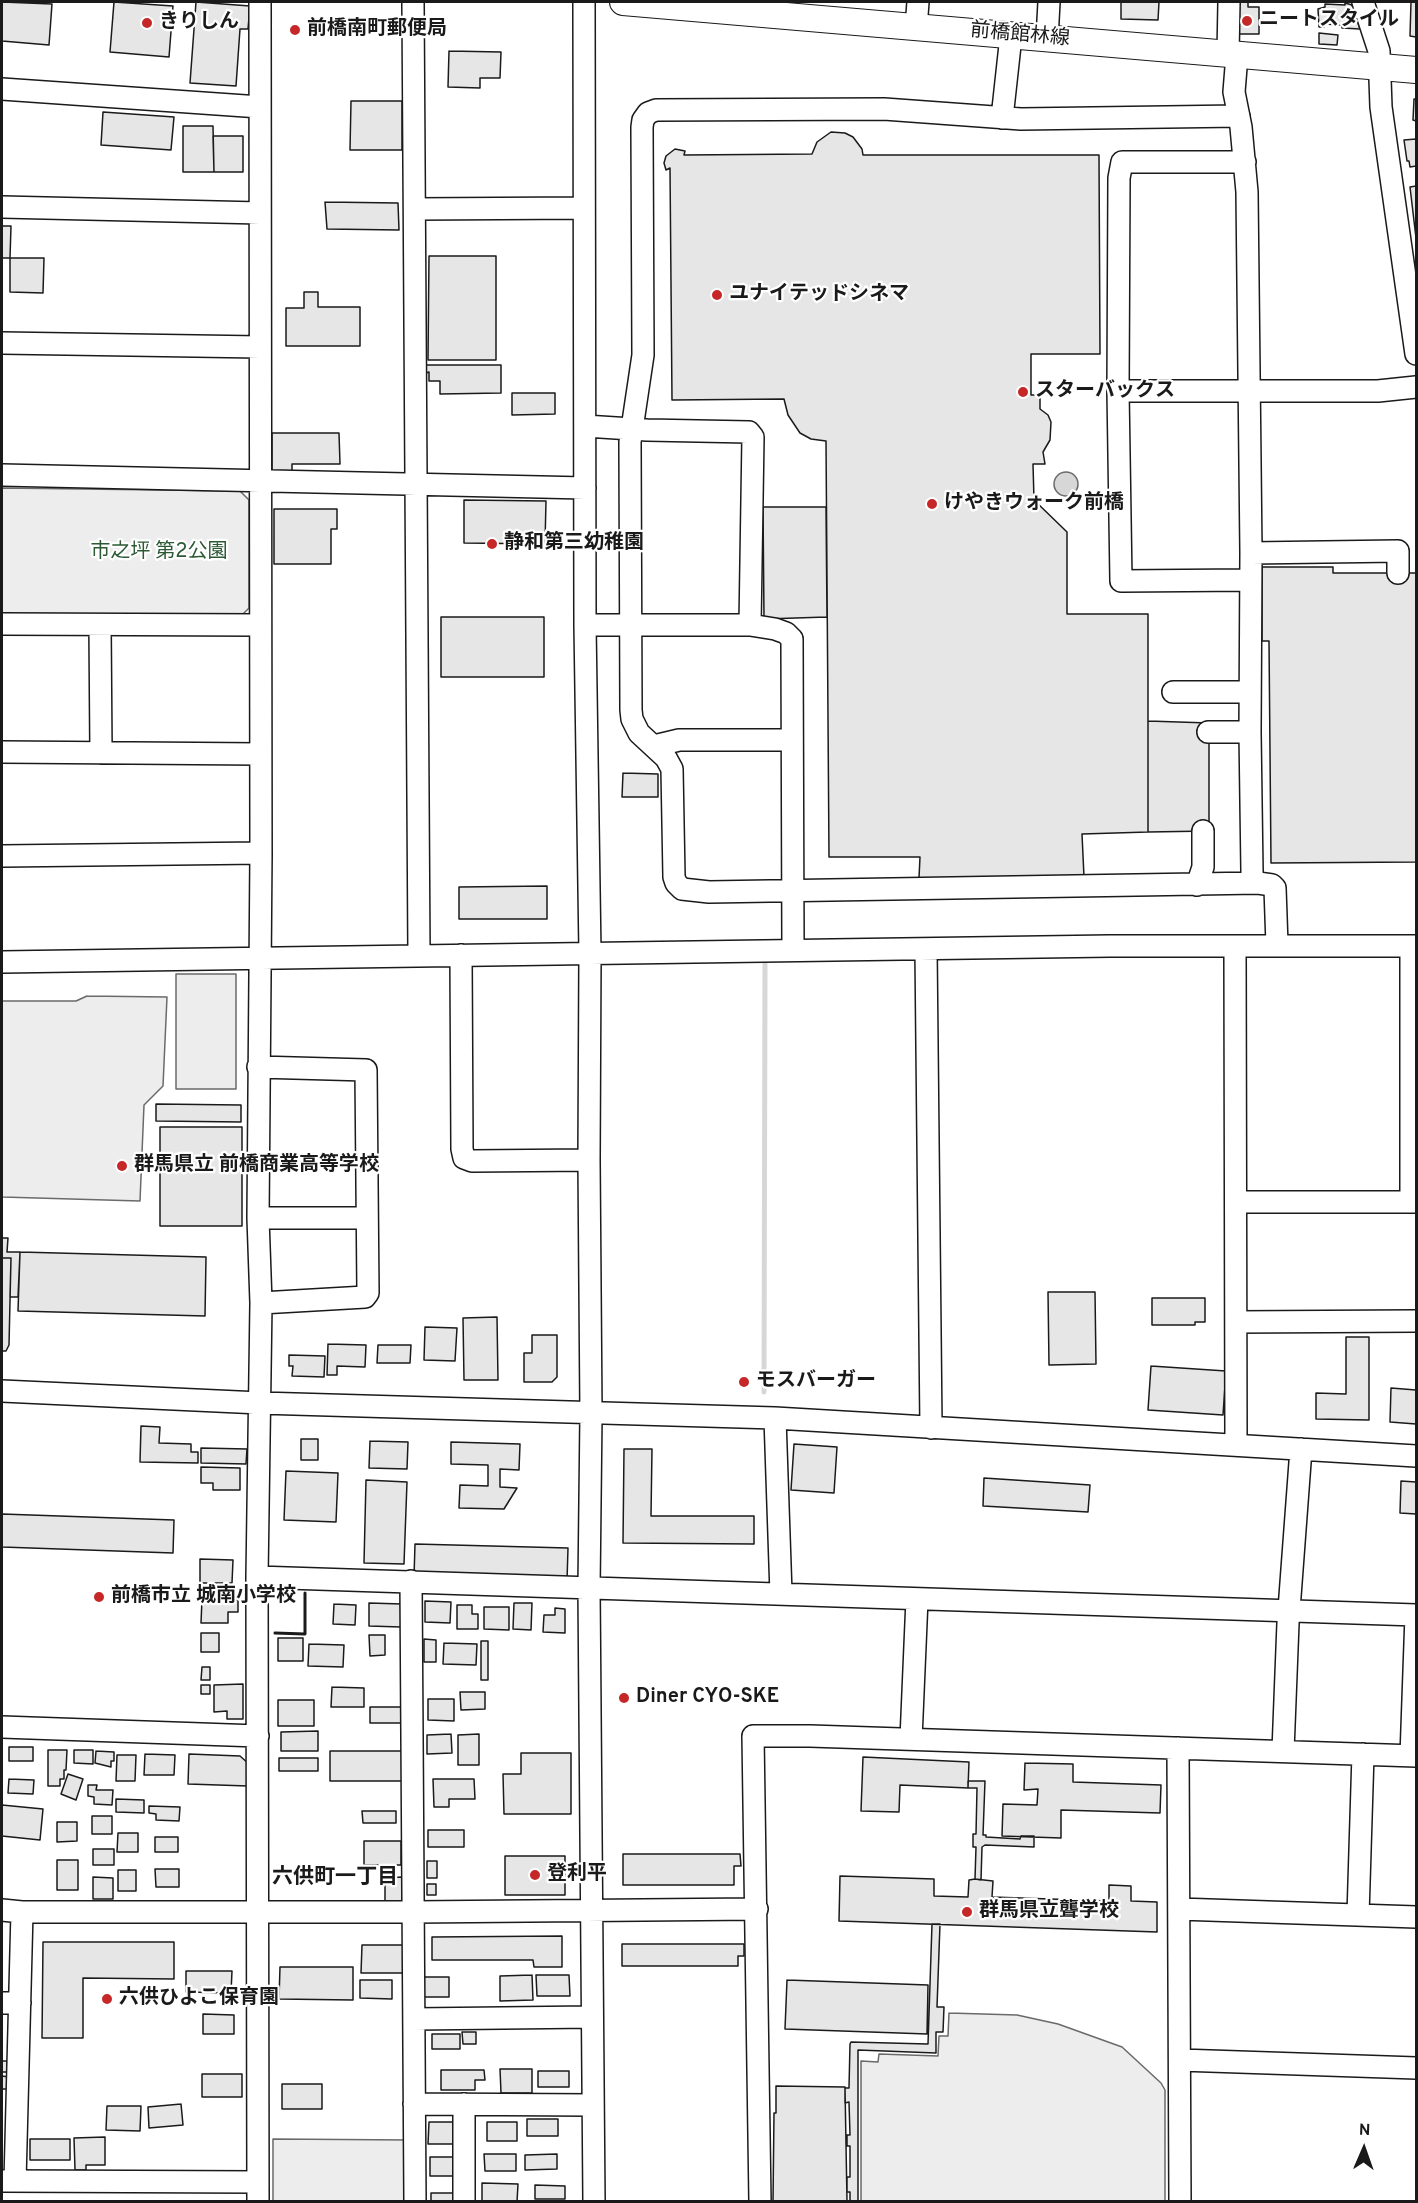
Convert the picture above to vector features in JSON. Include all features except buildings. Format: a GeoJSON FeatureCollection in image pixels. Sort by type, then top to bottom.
{"type":"FeatureCollection","features":[{"type":"Feature","properties":{"kind":"main road","name":"前橋館林線"},"geometry":{"type":"LineString","coordinates":[[623,2],[760,7],[916,28],[1416,70]]}},
{"type":"Feature","properties":{"kind":"street"},"geometry":{"type":"LineString","coordinates":[[260,2],[261,853],[258,1218],[261,1303],[257,1577],[259,1911],[258,2192],[8,2181],[12,1911],[259,1911],[414,1912],[757,1909]]}},
{"type":"Feature","properties":{"kind":"street"},"geometry":{"type":"LineString","coordinates":[[413,2],[419,956]]}},
{"type":"Feature","properties":{"kind":"street"},"geometry":{"type":"LineString","coordinates":[[584,2],[585,625],[590,953],[589,1588],[594,2202]]}},
{"type":"Feature","properties":{"kind":"street"},"geometry":{"type":"LineString","coordinates":[[916,28],[918,2]]}},
{"type":"Feature","properties":{"kind":"street"},"geometry":{"type":"LineString","coordinates":[[1047,39],[1049,2]]}},
{"type":"Feature","properties":{"kind":"street"},"geometry":{"type":"LineString","coordinates":[[1230,2],[1234,92],[1245,162],[1251,553],[1249,580],[1252,877],[1258,883]]}},
{"type":"Feature","properties":{"kind":"street"},"geometry":{"type":"LineString","coordinates":[[1363,2],[1377,40],[1382,107],[1411,272],[1416,354]]}},
{"type":"Feature","properties":{"kind":"street"},"geometry":{"type":"LineString","coordinates":[[1002,118],[1011,36]]}},
{"type":"Feature","properties":{"kind":"street"},"geometry":{"type":"LineString","coordinates":[[2,89],[260,107]]}},
{"type":"Feature","properties":{"kind":"street"},"geometry":{"type":"LineString","coordinates":[[1239,116],[1002,118],[884,109],[656,110],[648,113],[643,120],[642,127],[643,355],[630,442],[632,719],[639,733],[671,764],[674,872],[679,887],[686,890],[1258,883],[1272,885],[1275,888],[1277,945]]}},
{"type":"Feature","properties":{"kind":"street"},"geometry":{"type":"LineString","coordinates":[[1245,162],[1122,162],[1119,178],[1118,391],[1121,580],[1249,580]]}},
{"type":"Feature","properties":{"kind":"street"},"geometry":{"type":"LineString","coordinates":[[2,207],[260,213]]}},
{"type":"Feature","properties":{"kind":"street"},"geometry":{"type":"LineString","coordinates":[[415,209],[584,208]]}},
{"type":"Feature","properties":{"kind":"street"},"geometry":{"type":"LineString","coordinates":[[2,343],[260,347]]}},
{"type":"Feature","properties":{"kind":"street"},"geometry":{"type":"LineString","coordinates":[[1118,391],[1378,391],[1416,387]]}},
{"type":"Feature","properties":{"kind":"street"},"geometry":{"type":"LineString","coordinates":[[585,426],[749,432],[753,437],[750,625]]}},
{"type":"Feature","properties":{"kind":"street"},"geometry":{"type":"LineString","coordinates":[[2,475],[585,488]]}},
{"type":"Feature","properties":{"kind":"street"},"geometry":{"type":"LineString","coordinates":[[1251,553],[1398,551],[1398,573]]}},
{"type":"Feature","properties":{"kind":"street"},"geometry":{"type":"LineString","coordinates":[[2,624],[260,625]]}},
{"type":"Feature","properties":{"kind":"street"},"geometry":{"type":"LineString","coordinates":[[100,625],[101,753]]}},
{"type":"Feature","properties":{"kind":"street"},"geometry":{"type":"LineString","coordinates":[[585,625],[750,625],[775,629],[786,633],[792,639],[793,950]]}},
{"type":"Feature","properties":{"kind":"street"},"geometry":{"type":"LineString","coordinates":[[1173,692],[1250,692]]}},
{"type":"Feature","properties":{"kind":"street"},"geometry":{"type":"LineString","coordinates":[[1208,732],[1250,732]]}},
{"type":"Feature","properties":{"kind":"street"},"geometry":{"type":"LineString","coordinates":[[654,746],[679,740],[792,740]]}},
{"type":"Feature","properties":{"kind":"street"},"geometry":{"type":"LineString","coordinates":[[2,752],[260,754]]}},
{"type":"Feature","properties":{"kind":"street"},"geometry":{"type":"LineString","coordinates":[[1203,831],[1203,885]]}},
{"type":"Feature","properties":{"kind":"street"},"geometry":{"type":"LineString","coordinates":[[2,856],[261,853]]}},
{"type":"Feature","properties":{"kind":"street"},"geometry":{"type":"LineString","coordinates":[[2,962],[793,950],[1277,945],[1414,946],[1414,1202],[1236,1202]]}},
{"type":"Feature","properties":{"kind":"street"},"geometry":{"type":"LineString","coordinates":[[1235,946],[1236,1445]]}},
{"type":"Feature","properties":{"kind":"street"},"geometry":{"type":"LineString","coordinates":[[926,949],[931,1428]]}},
{"type":"Feature","properties":{"kind":"street"},"geometry":{"type":"LineString","coordinates":[[461,955],[462,1154],[464,1158],[472,1161],[589,1160]]}},
{"type":"Feature","properties":{"kind":"street"},"geometry":{"type":"LineString","coordinates":[[258,1067],[366,1070],[368,1293],[365,1296],[261,1303]]}},
{"type":"Feature","properties":{"kind":"street"},"geometry":{"type":"LineString","coordinates":[[258,1218],[367,1218]]}},
{"type":"Feature","properties":{"kind":"street"},"geometry":{"type":"LineString","coordinates":[[1236,1322],[1416,1321]]}},
{"type":"Feature","properties":{"kind":"street"},"geometry":{"type":"LineString","coordinates":[[2,1391],[260,1403],[775,1418],[1416,1456]]}},
{"type":"Feature","properties":{"kind":"street"},"geometry":{"type":"LineString","coordinates":[[775,1418],[781,1594]]}},
{"type":"Feature","properties":{"kind":"street"},"geometry":{"type":"LineString","coordinates":[[1283,1751],[1301,1449]]}},
{"type":"Feature","properties":{"kind":"street"},"geometry":{"type":"LineString","coordinates":[[257,1577],[1416,1615],[1414,1756],[753,1736],[760,2202]]}},
{"type":"Feature","properties":{"kind":"street"},"geometry":{"type":"LineString","coordinates":[[411,1581],[415,2202]]}},
{"type":"Feature","properties":{"kind":"street"},"geometry":{"type":"LineString","coordinates":[[911,1739],[917,1599]]}},
{"type":"Feature","properties":{"kind":"street"},"geometry":{"type":"LineString","coordinates":[[2,1727],[258,1736]]}},
{"type":"Feature","properties":{"kind":"street"},"geometry":{"type":"LineString","coordinates":[[1178,1748],[1180,2202]]}},
{"type":"Feature","properties":{"kind":"street"},"geometry":{"type":"LineString","coordinates":[[1358,1915],[1363,1754]]}},
{"type":"Feature","properties":{"kind":"street"},"geometry":{"type":"LineString","coordinates":[[1179,1909],[1416,1917]]}},
{"type":"Feature","properties":{"kind":"street"},"geometry":{"type":"LineString","coordinates":[[414,2019],[592,2017]]}},
{"type":"Feature","properties":{"kind":"street"},"geometry":{"type":"LineString","coordinates":[[1180,2060],[1416,2067]]}},
{"type":"Feature","properties":{"kind":"street"},"geometry":{"type":"LineString","coordinates":[[414,2104],[592,2105]]}},
{"type":"Feature","properties":{"kind":"street"},"geometry":{"type":"LineString","coordinates":[[464,2104],[464,2202]]}},
{"type":"Feature","properties":{"kind":"green space","name":"市之坪 第2公園"},"geometry":{"type":"Polygon","coordinates":[[[2,488],[240,491],[249,500],[249,608],[241,616],[2,614],[2,488]]]}},
{"type":"Feature","properties":{"kind":"green space"},"geometry":{"type":"Polygon","coordinates":[[[176,974],[236,974],[236,1089],[176,1089],[176,974]]]}},
{"type":"Feature","properties":{"kind":"green space"},"geometry":{"type":"Polygon","coordinates":[[[87,996],[167,997],[163,1086],[144,1105],[140,1201],[2,1197],[2,1001],[76,1001],[87,996]]]}},
{"type":"Feature","properties":{"kind":"green space"},"geometry":{"type":"Polygon","coordinates":[[[949,2013],[1017,2015],[1058,2024],[1122,2047],[1161,2083],[1165,2090],[1165,2201],[861,2201],[861,2061],[878,2062],[879,2054],[938,2056],[939,2036],[948,2036],[949,2013]]]}},
{"type":"Feature","properties":{"kind":"green space"},"geometry":{"type":"Polygon","coordinates":[[[273,2139],[410,2140],[411,2201],[273,2201],[273,2139]]]}},
{"type":"Feature","properties":{"kind":"shaded area"},"geometry":{"type":"Polygon","coordinates":[[[1066,472],[1074,476],[1078,484],[1074,492],[1066,496],[1058,492],[1054,484],[1058,476],[1066,472]]]}},
{"type":"Feature","properties":{"kind":"waterway"},"geometry":{"type":"LineString","coordinates":[[764,1392],[765,964]]}},
{"type":"Feature","properties":{"kind":"wall"},"geometry":{"type":"LineString","coordinates":[[275,1633],[305,1634],[305,1593]]}},
{"type":"Feature","properties":{"kind":"place","name":"ニートスタイル"},"geometry":{"type":"Point","coordinates":[1247,21]}},
{"type":"Feature","properties":{"kind":"place","name":"きりしん"},"geometry":{"type":"Point","coordinates":[147,23]}},
{"type":"Feature","properties":{"kind":"place","name":"前橋南町郵便局"},"geometry":{"type":"Point","coordinates":[295,30]}},
{"type":"Feature","properties":{"kind":"place","name":"ユナイテッドシネマ"},"geometry":{"type":"Point","coordinates":[717,295]}},
{"type":"Feature","properties":{"kind":"place","name":"スターバックス"},"geometry":{"type":"Point","coordinates":[1023,392]}},
{"type":"Feature","properties":{"kind":"place","name":"けやきウォーク前橋"},"geometry":{"type":"Point","coordinates":[932,504]}},
{"type":"Feature","properties":{"kind":"place","name":"静和第三幼稚園"},"geometry":{"type":"Point","coordinates":[492,544]}},
{"type":"Feature","properties":{"kind":"place","name":"群馬県立 前橋商業高等学校"},"geometry":{"type":"Point","coordinates":[122,1166]}},
{"type":"Feature","properties":{"kind":"place","name":"モスバーガー"},"geometry":{"type":"Point","coordinates":[744,1382]}},
{"type":"Feature","properties":{"kind":"place","name":"前橋市立 城南小学校"},"geometry":{"type":"Point","coordinates":[99,1597]}},
{"type":"Feature","properties":{"kind":"place","name":"Diner CYO-SKE"},"geometry":{"type":"Point","coordinates":[624,1698]}},
{"type":"Feature","properties":{"kind":"place","name":"登利平"},"geometry":{"type":"Point","coordinates":[535,1875]}},
{"type":"Feature","properties":{"kind":"place","name":"群馬県立聾学校"},"geometry":{"type":"Point","coordinates":[967,1912]}},
{"type":"Feature","properties":{"kind":"place","name":"六供ひよこ保育園"},"geometry":{"type":"Point","coordinates":[107,1999]}},
{"type":"Feature","properties":{"kind":"district","name":"六供町一丁目"},"geometry":{"type":"Point","coordinates":[335,1879]}}]}
